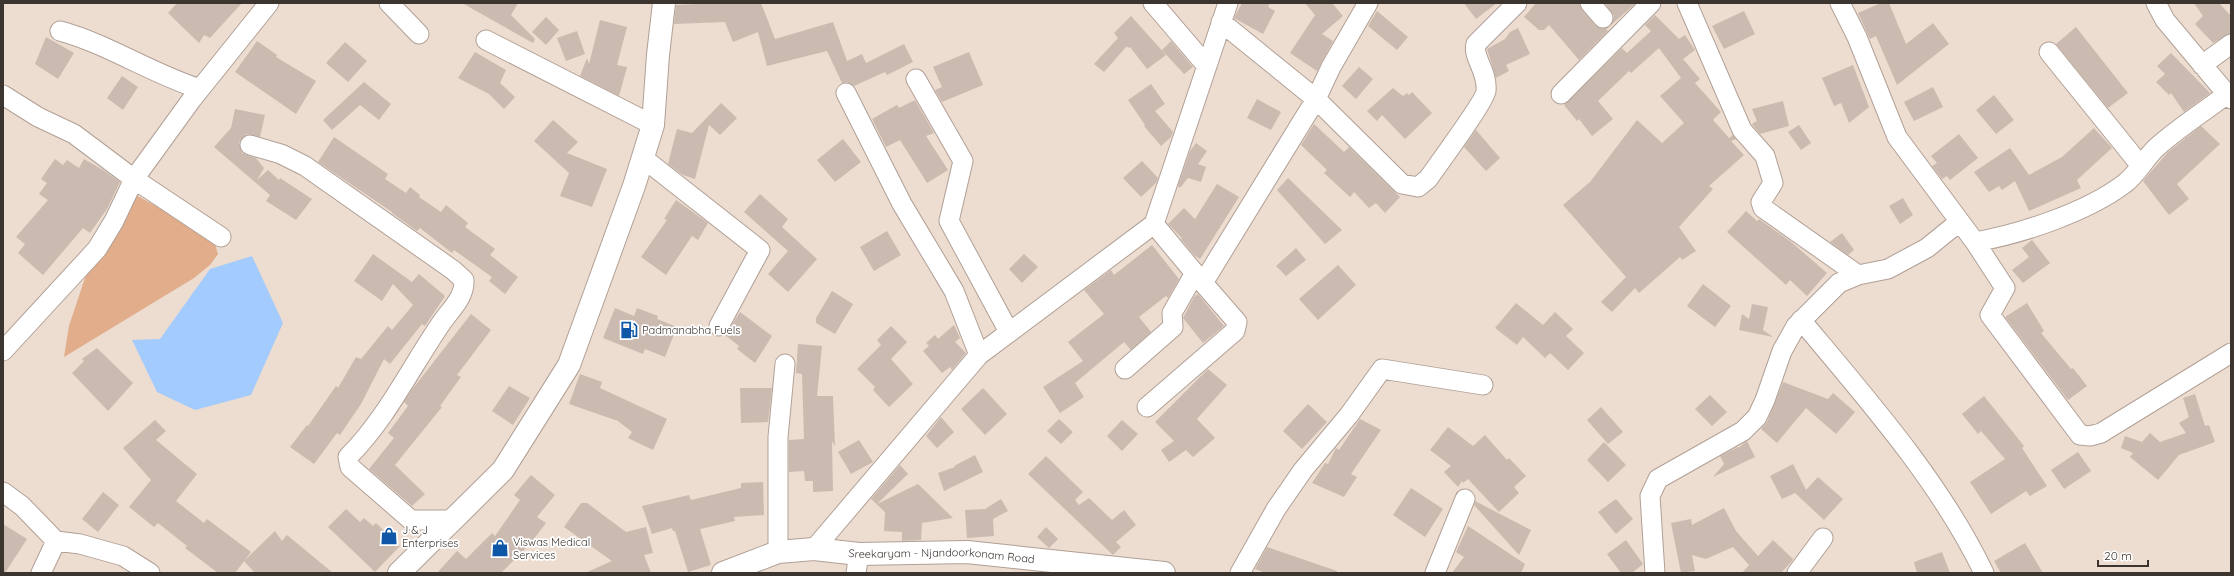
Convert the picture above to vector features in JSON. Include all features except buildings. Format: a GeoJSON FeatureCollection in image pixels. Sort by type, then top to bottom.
{"type":"FeatureCollection","features":[{"type":"Feature","properties":{"kind":"main road"},"geometry":{"type":"LineString","coordinates":[[399,573],[504,470],[570,364],[654,125],[658,55],[664,3]]}},
{"type":"Feature","properties":{"kind":"main road","name":"Sreekaryam - Njandoorkonam Road"},"geometry":{"type":"LineString","coordinates":[[723,573],[778,552],[814,549],[858,564],[967,552],[1164,573]]}},
{"type":"Feature","properties":{"kind":"street"},"geometry":{"type":"LineString","coordinates":[[3,351],[97,249],[114,221],[134,179],[200,89],[269,3]]}},
{"type":"Feature","properties":{"kind":"street"},"geometry":{"type":"LineString","coordinates":[[389,3],[419,34]]}},
{"type":"Feature","properties":{"kind":"street"},"geometry":{"type":"LineString","coordinates":[[1153,3],[1206,65]]}},
{"type":"Feature","properties":{"kind":"street"},"geometry":{"type":"LineString","coordinates":[[814,549],[979,355],[1154,224],[1220,22],[1228,3]]}},
{"type":"Feature","properties":{"kind":"street"},"geometry":{"type":"LineString","coordinates":[[1125,369],[1173,327],[1172,313],[1199,278],[1316,99],[1331,66],[1368,3]]}},
{"type":"Feature","properties":{"kind":"street"},"geometry":{"type":"LineString","coordinates":[[1220,22],[1316,99],[1402,184],[1418,187],[1428,179],[1485,95],[1486,75],[1475,53],[1476,44],[1516,3]]}},
{"type":"Feature","properties":{"kind":"street"},"geometry":{"type":"LineString","coordinates":[[1590,3],[1603,18]]}},
{"type":"Feature","properties":{"kind":"street"},"geometry":{"type":"LineString","coordinates":[[1561,94],[1651,3]]}},
{"type":"Feature","properties":{"kind":"street"},"geometry":{"type":"LineString","coordinates":[[1686,3],[1742,130],[1765,156],[1772,183],[1760,202],[1763,208],[1858,275]]}},
{"type":"Feature","properties":{"kind":"street"},"geometry":{"type":"LineString","coordinates":[[1840,3],[1857,37],[1897,137],[1975,242],[2005,288],[1990,315],[2080,435],[2090,436],[2101,432],[2231,353]]}},
{"type":"Feature","properties":{"kind":"street"},"geometry":{"type":"LineString","coordinates":[[1975,242],[2020,232],[2076,211],[2125,184],[2163,142],[2229,97],[2165,20],[2156,3]]}},
{"type":"Feature","properties":{"kind":"street"},"geometry":{"type":"LineString","coordinates":[[60,31],[78,36],[171,80],[200,89]]}},
{"type":"Feature","properties":{"kind":"street"},"geometry":{"type":"LineString","coordinates":[[486,40],[654,125]]}},
{"type":"Feature","properties":{"kind":"street"},"geometry":{"type":"LineString","coordinates":[[2202,65],[2231,44]]}},
{"type":"Feature","properties":{"kind":"street"},"geometry":{"type":"LineString","coordinates":[[2049,52],[2141,166]]}},
{"type":"Feature","properties":{"kind":"street"},"geometry":{"type":"LineString","coordinates":[[916,79],[964,161],[949,221],[1009,332]]}},
{"type":"Feature","properties":{"kind":"street"},"geometry":{"type":"LineString","coordinates":[[846,93],[902,204],[954,291],[979,355]]}},
{"type":"Feature","properties":{"kind":"street"},"geometry":{"type":"LineString","coordinates":[[3,95],[38,117],[74,134],[134,179],[221,236]]}},
{"type":"Feature","properties":{"kind":"street"},"geometry":{"type":"LineString","coordinates":[[250,145],[281,154],[304,166],[453,270],[464,280],[465,288],[460,298],[442,322],[410,376],[361,444],[348,457],[350,467],[411,520],[454,520]]}},
{"type":"Feature","properties":{"kind":"street"},"geometry":{"type":"LineString","coordinates":[[643,158],[760,250],[719,326]]}},
{"type":"Feature","properties":{"kind":"street"},"geometry":{"type":"LineString","coordinates":[[1655,573],[1650,496],[1658,479],[1743,431],[1757,416],[1765,400],[1782,351],[1796,326],[1839,283],[1858,275],[1888,269],[1927,248],[1959,222]]}},
{"type":"Feature","properties":{"kind":"street"},"geometry":{"type":"LineString","coordinates":[[1147,407],[1235,331],[1237,322],[1154,224]]}},
{"type":"Feature","properties":{"kind":"street"},"geometry":{"type":"LineString","coordinates":[[1802,320],[1867,399],[1920,469],[1968,538],[1984,573]]}},
{"type":"Feature","properties":{"kind":"street"},"geometry":{"type":"LineString","coordinates":[[778,552],[778,437],[785,364]]}},
{"type":"Feature","properties":{"kind":"street"},"geometry":{"type":"LineString","coordinates":[[1240,573],[1276,509],[1303,470],[1349,415],[1382,369],[1483,385]]}},
{"type":"Feature","properties":{"kind":"street"},"geometry":{"type":"LineString","coordinates":[[3,492],[22,506],[56,541],[80,544],[123,556],[150,573]]}},
{"type":"Feature","properties":{"kind":"street"},"geometry":{"type":"LineString","coordinates":[[1435,573],[1465,499]]}},
{"type":"Feature","properties":{"kind":"street"},"geometry":{"type":"LineString","coordinates":[[1797,573],[1823,538]]}},
{"type":"Feature","properties":{"kind":"street"},"geometry":{"type":"LineString","coordinates":[[40,573],[56,541]]}},
{"type":"Feature","properties":{"kind":"shaded area"},"geometry":{"type":"Polygon","coordinates":[[[134,194],[185,222],[214,241],[218,254],[210,265],[194,278],[64,357],[69,326],[87,272],[134,194]]]}},
{"type":"Feature","properties":{"kind":"water"},"geometry":{"type":"Polygon","coordinates":[[[252,256],[283,323],[251,395],[195,410],[157,392],[132,340],[160,339],[210,269],[252,256]]]}},
{"type":"Feature","properties":{"kind":"place","name":"Padmanabha Fuels"},"geometry":{"type":"Point","coordinates":[629,330]}},
{"type":"Feature","properties":{"kind":"place","name":"J & J Enterprises"},"geometry":{"type":"Point","coordinates":[389,536]}},
{"type":"Feature","properties":{"kind":"place","name":"Viswas Medical Services"},"geometry":{"type":"Point","coordinates":[500,548]}}]}
